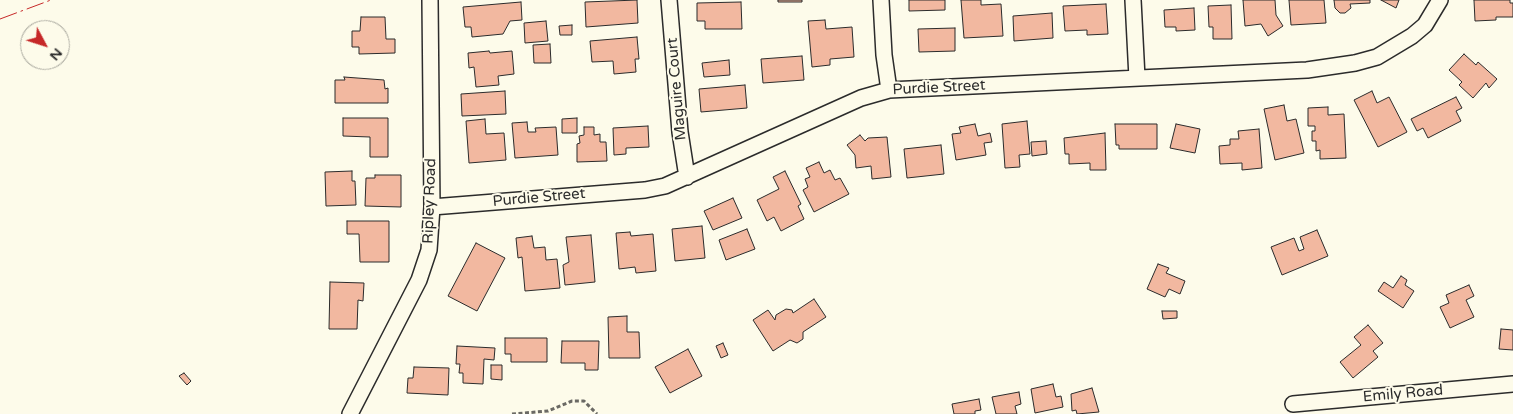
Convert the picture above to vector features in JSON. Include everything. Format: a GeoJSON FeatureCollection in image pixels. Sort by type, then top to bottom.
{"type":"FeatureCollection","features":[{"type":"Feature","properties":{"kind":"street","name":"Ripley Road"},"geometry":{"type":"LineString","coordinates":[[350,414],[425,265],[432,233],[430,0]]}},
{"type":"Feature","properties":{"kind":"street","name":"Maguire Court"},"geometry":{"type":"LineString","coordinates":[[669,0],[680,132],[688,177]]}},
{"type":"Feature","properties":{"kind":"street"},"geometry":{"type":"LineString","coordinates":[[881,0],[884,56],[889,90]]}},
{"type":"Feature","properties":{"kind":"street"},"geometry":{"type":"LineString","coordinates":[[1134,0],[1137,78]]}},
{"type":"Feature","properties":{"kind":"street","name":"Purdie Street"},"geometry":{"type":"LineString","coordinates":[[432,207],[645,190],[665,186],[861,98],[889,90],[1307,70],[1355,64],[1376,56],[1412,36],[1425,25],[1440,0]]}},
{"type":"Feature","properties":{"kind":"street","name":"Emily Road"},"geometry":{"type":"LineString","coordinates":[[1293,404],[1513,384]]}},
{"type":"Feature","properties":{"kind":"path"},"geometry":{"type":"LineString","coordinates":[[512,414],[548,411],[572,401],[584,401],[597,414]]}},
{"type":"Feature","properties":{"kind":"building"},"geometry":{"type":"Polygon","coordinates":[[[637,0],[638,23],[586,27],[585,2],[637,0]]]}},
{"type":"Feature","properties":{"kind":"building"},"geometry":{"type":"Polygon","coordinates":[[[778,0],[802,0],[802,2],[778,2],[778,0]]]}},
{"type":"Feature","properties":{"kind":"building"},"geometry":{"type":"Polygon","coordinates":[[[909,0],[945,0],[945,10],[909,11],[909,0]]]}},
{"type":"Feature","properties":{"kind":"building"},"geometry":{"type":"Polygon","coordinates":[[[961,0],[981,0],[981,5],[1001,4],[1003,36],[964,38],[961,0]]]}},
{"type":"Feature","properties":{"kind":"building"},"geometry":{"type":"Polygon","coordinates":[[[1243,0],[1275,0],[1276,15],[1283,26],[1268,36],[1261,24],[1245,26],[1243,0]]]}},
{"type":"Feature","properties":{"kind":"building"},"geometry":{"type":"Polygon","coordinates":[[[1289,0],[1324,0],[1326,23],[1291,25],[1289,0]]]}},
{"type":"Feature","properties":{"kind":"building"},"geometry":{"type":"Polygon","coordinates":[[[1334,0],[1370,0],[1370,3],[1350,4],[1351,8],[1345,13],[1340,13],[1335,8],[1334,0]]]}},
{"type":"Feature","properties":{"kind":"building"},"geometry":{"type":"Polygon","coordinates":[[[1381,0],[1399,0],[1396,8],[1381,0]]]}},
{"type":"Feature","properties":{"kind":"building"},"geometry":{"type":"Polygon","coordinates":[[[1474,0],[1510,0],[1510,3],[1513,3],[1513,17],[1496,17],[1496,20],[1475,21],[1474,0]]]}},
{"type":"Feature","properties":{"kind":"building"},"geometry":{"type":"Polygon","coordinates":[[[521,2],[522,20],[510,21],[503,34],[472,37],[471,27],[465,27],[463,7],[521,2]]]}},
{"type":"Feature","properties":{"kind":"building"},"geometry":{"type":"Polygon","coordinates":[[[741,2],[742,29],[705,29],[705,21],[697,21],[697,3],[741,2]]]}},
{"type":"Feature","properties":{"kind":"building"},"geometry":{"type":"Polygon","coordinates":[[[1106,4],[1108,34],[1087,35],[1087,30],[1065,31],[1063,6],[1106,4]]]}},
{"type":"Feature","properties":{"kind":"building"},"geometry":{"type":"Polygon","coordinates":[[[1231,5],[1232,39],[1213,39],[1213,27],[1209,27],[1208,6],[1231,5]]]}},
{"type":"Feature","properties":{"kind":"building"},"geometry":{"type":"Polygon","coordinates":[[[1194,8],[1195,30],[1176,31],[1176,27],[1165,27],[1164,10],[1194,8]]]}},
{"type":"Feature","properties":{"kind":"building"},"geometry":{"type":"Polygon","coordinates":[[[1052,13],[1053,38],[1014,41],[1013,16],[1052,13]]]}},
{"type":"Feature","properties":{"kind":"building"},"geometry":{"type":"Polygon","coordinates":[[[361,17],[385,17],[386,39],[395,39],[395,53],[359,54],[359,47],[352,47],[352,31],[360,31],[361,17]]]}},
{"type":"Feature","properties":{"kind":"building"},"geometry":{"type":"Polygon","coordinates":[[[825,20],[826,29],[852,27],[854,57],[830,59],[830,65],[812,67],[808,21],[825,20]]]}},
{"type":"Feature","properties":{"kind":"building"},"geometry":{"type":"Polygon","coordinates":[[[546,21],[548,41],[525,43],[524,23],[546,21]]]}},
{"type":"Feature","properties":{"kind":"building"},"geometry":{"type":"Polygon","coordinates":[[[572,25],[572,35],[560,35],[559,26],[572,25]]]}},
{"type":"Feature","properties":{"kind":"building"},"geometry":{"type":"Polygon","coordinates":[[[955,28],[955,51],[919,52],[918,29],[955,28]]]}},
{"type":"Feature","properties":{"kind":"building"},"geometry":{"type":"Polygon","coordinates":[[[637,37],[639,59],[635,59],[636,72],[614,74],[613,61],[592,62],[590,41],[637,37]]]}},
{"type":"Feature","properties":{"kind":"building"},"geometry":{"type":"Polygon","coordinates":[[[550,44],[551,63],[534,63],[533,45],[550,44]]]}},
{"type":"Feature","properties":{"kind":"building"},"geometry":{"type":"Polygon","coordinates":[[[489,51],[490,53],[512,51],[514,74],[498,76],[499,85],[476,87],[474,67],[469,68],[468,53],[489,51]]]}},
{"type":"Feature","properties":{"kind":"building"},"geometry":{"type":"Polygon","coordinates":[[[1464,54],[1476,65],[1478,62],[1497,79],[1489,88],[1486,83],[1473,98],[1459,85],[1462,82],[1449,70],[1464,54]]]}},
{"type":"Feature","properties":{"kind":"building"},"geometry":{"type":"Polygon","coordinates":[[[802,56],[804,80],[763,83],[761,59],[802,56]]]}},
{"type":"Feature","properties":{"kind":"building"},"geometry":{"type":"Polygon","coordinates":[[[729,60],[730,75],[704,77],[702,63],[729,60]]]}},
{"type":"Feature","properties":{"kind":"building"},"geometry":{"type":"Polygon","coordinates":[[[344,77],[384,80],[385,89],[388,88],[388,103],[335,103],[335,80],[345,80],[344,77]]]}},
{"type":"Feature","properties":{"kind":"building"},"geometry":{"type":"Polygon","coordinates":[[[745,85],[747,108],[701,112],[699,89],[745,85]]]}},
{"type":"Feature","properties":{"kind":"building"},"geometry":{"type":"Polygon","coordinates":[[[505,91],[506,114],[462,116],[461,94],[505,91]]]}},
{"type":"Feature","properties":{"kind":"building"},"geometry":{"type":"Polygon","coordinates":[[[1372,91],[1377,103],[1389,97],[1407,132],[1378,147],[1354,100],[1372,91]]]}},
{"type":"Feature","properties":{"kind":"building"},"geometry":{"type":"Polygon","coordinates":[[[1456,97],[1462,108],[1456,111],[1461,121],[1428,138],[1423,128],[1417,131],[1411,119],[1456,97]]]}},
{"type":"Feature","properties":{"kind":"building"},"geometry":{"type":"Polygon","coordinates":[[[1284,105],[1287,121],[1296,119],[1304,153],[1275,160],[1264,109],[1284,105]]]}},
{"type":"Feature","properties":{"kind":"building"},"geometry":{"type":"Polygon","coordinates":[[[1328,107],[1328,115],[1344,114],[1346,158],[1320,159],[1320,150],[1316,151],[1316,141],[1312,141],[1312,131],[1315,131],[1315,126],[1308,126],[1308,108],[1328,107]]]}},
{"type":"Feature","properties":{"kind":"building"},"geometry":{"type":"Polygon","coordinates":[[[343,118],[388,118],[388,157],[370,157],[370,137],[343,136],[343,118]]]}},
{"type":"Feature","properties":{"kind":"building"},"geometry":{"type":"Polygon","coordinates":[[[577,118],[577,133],[562,133],[562,119],[577,118]]]}},
{"type":"Feature","properties":{"kind":"building"},"geometry":{"type":"Polygon","coordinates":[[[485,119],[486,134],[504,133],[506,160],[469,163],[466,121],[485,119]]]}},
{"type":"Feature","properties":{"kind":"building"},"geometry":{"type":"Polygon","coordinates":[[[1027,121],[1030,154],[1019,155],[1020,167],[1005,168],[1002,124],[1027,121]]]}},
{"type":"Feature","properties":{"kind":"building"},"geometry":{"type":"Polygon","coordinates":[[[527,122],[528,132],[536,132],[535,128],[556,127],[558,155],[515,158],[512,123],[527,122]]]}},
{"type":"Feature","properties":{"kind":"building"},"geometry":{"type":"Polygon","coordinates":[[[975,124],[978,136],[990,133],[992,142],[984,143],[986,155],[956,160],[952,134],[961,133],[959,127],[975,124]]]}},
{"type":"Feature","properties":{"kind":"building"},"geometry":{"type":"Polygon","coordinates":[[[1115,124],[1157,124],[1157,149],[1119,149],[1119,145],[1116,145],[1115,124]]]}},
{"type":"Feature","properties":{"kind":"building"},"geometry":{"type":"Polygon","coordinates":[[[1176,124],[1200,129],[1195,153],[1170,148],[1176,124]]]}},
{"type":"Feature","properties":{"kind":"building"},"geometry":{"type":"Polygon","coordinates":[[[648,126],[649,147],[626,148],[626,154],[614,155],[613,128],[648,126]]]}},
{"type":"Feature","properties":{"kind":"building"},"geometry":{"type":"Polygon","coordinates":[[[584,127],[594,127],[594,135],[600,134],[600,142],[606,142],[607,161],[577,162],[577,144],[580,143],[579,136],[584,135],[584,127]]]}},
{"type":"Feature","properties":{"kind":"building"},"geometry":{"type":"Polygon","coordinates":[[[1259,129],[1262,168],[1242,170],[1242,163],[1220,164],[1219,146],[1230,145],[1230,139],[1239,139],[1238,131],[1259,129]]]}},
{"type":"Feature","properties":{"kind":"building"},"geometry":{"type":"Polygon","coordinates":[[[1105,133],[1106,170],[1090,170],[1090,163],[1069,164],[1069,154],[1065,154],[1064,138],[1105,133]]]}},
{"type":"Feature","properties":{"kind":"building"},"geometry":{"type":"Polygon","coordinates":[[[860,135],[865,141],[868,138],[887,137],[891,177],[872,179],[871,166],[856,168],[855,155],[847,145],[860,135]]]}},
{"type":"Feature","properties":{"kind":"building"},"geometry":{"type":"Polygon","coordinates":[[[1046,141],[1047,154],[1032,156],[1031,142],[1046,141]]]}},
{"type":"Feature","properties":{"kind":"building"},"geometry":{"type":"Polygon","coordinates":[[[941,145],[944,174],[907,178],[904,149],[941,145]]]}},
{"type":"Feature","properties":{"kind":"building"},"geometry":{"type":"Polygon","coordinates":[[[819,162],[824,173],[830,170],[835,180],[840,178],[849,194],[814,212],[803,190],[808,187],[805,179],[810,177],[806,168],[819,162]]]}},
{"type":"Feature","properties":{"kind":"building"},"geometry":{"type":"Polygon","coordinates":[[[352,171],[352,181],[355,181],[356,205],[326,206],[325,172],[352,171]]]}},
{"type":"Feature","properties":{"kind":"building"},"geometry":{"type":"Polygon","coordinates":[[[785,171],[801,204],[798,206],[804,219],[781,231],[774,217],[767,221],[757,200],[779,189],[773,177],[785,171]]]}},
{"type":"Feature","properties":{"kind":"building"},"geometry":{"type":"Polygon","coordinates":[[[375,175],[401,175],[401,207],[365,206],[366,178],[375,178],[375,175]]]}},
{"type":"Feature","properties":{"kind":"building"},"geometry":{"type":"Polygon","coordinates":[[[733,198],[742,218],[713,230],[704,211],[733,198]]]}},
{"type":"Feature","properties":{"kind":"building"},"geometry":{"type":"Polygon","coordinates":[[[347,221],[389,221],[389,262],[360,262],[359,234],[347,234],[347,221]]]}},
{"type":"Feature","properties":{"kind":"building"},"geometry":{"type":"Polygon","coordinates":[[[702,226],[705,258],[675,261],[672,229],[702,226]]]}},
{"type":"Feature","properties":{"kind":"building"},"geometry":{"type":"Polygon","coordinates":[[[747,229],[755,249],[726,260],[719,240],[747,229]]]}},
{"type":"Feature","properties":{"kind":"building"},"geometry":{"type":"Polygon","coordinates":[[[1317,230],[1328,256],[1282,275],[1271,247],[1294,238],[1299,251],[1304,249],[1300,237],[1317,230]]]}},
{"type":"Feature","properties":{"kind":"building"},"geometry":{"type":"Polygon","coordinates":[[[630,232],[631,236],[653,234],[656,271],[636,273],[635,267],[619,269],[616,233],[630,232]]]}},
{"type":"Feature","properties":{"kind":"building"},"geometry":{"type":"Polygon","coordinates":[[[591,235],[595,282],[565,285],[563,265],[569,262],[566,237],[591,235]]]}},
{"type":"Feature","properties":{"kind":"building"},"geometry":{"type":"Polygon","coordinates":[[[532,236],[534,248],[545,247],[546,260],[557,259],[560,288],[525,291],[522,257],[518,258],[516,238],[532,236]]]}},
{"type":"Feature","properties":{"kind":"building"},"geometry":{"type":"Polygon","coordinates":[[[476,243],[505,258],[477,311],[448,296],[476,243]]]}},
{"type":"Feature","properties":{"kind":"building"},"geometry":{"type":"Polygon","coordinates":[[[1158,264],[1169,268],[1166,273],[1185,281],[1180,294],[1169,289],[1165,297],[1147,289],[1158,264]]]}},
{"type":"Feature","properties":{"kind":"building"},"geometry":{"type":"Polygon","coordinates":[[[1401,276],[1407,280],[1405,285],[1414,291],[1403,308],[1378,291],[1384,282],[1393,288],[1401,276]]]}},
{"type":"Feature","properties":{"kind":"building"},"geometry":{"type":"Polygon","coordinates":[[[330,282],[364,283],[363,301],[358,300],[357,329],[329,329],[330,282]]]}},
{"type":"Feature","properties":{"kind":"building"},"geometry":{"type":"Polygon","coordinates":[[[1469,285],[1474,296],[1466,300],[1474,317],[1450,328],[1440,307],[1449,303],[1446,295],[1469,285]]]}},
{"type":"Feature","properties":{"kind":"building"},"geometry":{"type":"Polygon","coordinates":[[[814,299],[826,317],[803,332],[803,339],[797,343],[790,340],[773,351],[753,320],[768,310],[775,320],[776,315],[786,309],[792,310],[793,313],[814,299]]]}},
{"type":"Feature","properties":{"kind":"building"},"geometry":{"type":"Polygon","coordinates":[[[1162,311],[1177,311],[1177,318],[1163,319],[1162,311]]]}},
{"type":"Feature","properties":{"kind":"building"},"geometry":{"type":"Polygon","coordinates":[[[627,316],[627,332],[639,332],[640,358],[609,358],[608,317],[627,316]]]}},
{"type":"Feature","properties":{"kind":"building"},"geometry":{"type":"Polygon","coordinates":[[[1368,325],[1383,343],[1373,351],[1378,357],[1353,378],[1340,362],[1361,345],[1354,337],[1368,325]]]}},
{"type":"Feature","properties":{"kind":"building"},"geometry":{"type":"Polygon","coordinates":[[[1501,329],[1513,330],[1513,350],[1499,349],[1501,329]]]}},
{"type":"Feature","properties":{"kind":"building"},"geometry":{"type":"Polygon","coordinates":[[[505,338],[547,338],[547,362],[511,362],[511,354],[505,354],[505,338]]]}},
{"type":"Feature","properties":{"kind":"building"},"geometry":{"type":"Polygon","coordinates":[[[562,341],[599,341],[598,370],[585,370],[585,363],[561,363],[562,341]]]}},
{"type":"Feature","properties":{"kind":"building"},"geometry":{"type":"Polygon","coordinates":[[[723,343],[728,355],[721,358],[716,346],[723,343]]]}},
{"type":"Feature","properties":{"kind":"building"},"geometry":{"type":"Polygon","coordinates":[[[457,346],[495,348],[494,360],[484,359],[483,384],[463,383],[463,373],[459,373],[460,364],[456,364],[457,346]]]}},
{"type":"Feature","properties":{"kind":"building"},"geometry":{"type":"Polygon","coordinates":[[[688,349],[702,376],[670,393],[655,367],[688,349]]]}},
{"type":"Feature","properties":{"kind":"building"},"geometry":{"type":"Polygon","coordinates":[[[491,365],[502,365],[502,380],[491,379],[491,365]]]}},
{"type":"Feature","properties":{"kind":"building"},"geometry":{"type":"Polygon","coordinates":[[[414,367],[449,368],[448,395],[407,393],[408,378],[413,378],[414,367]]]}},
{"type":"Feature","properties":{"kind":"building"},"geometry":{"type":"Polygon","coordinates":[[[184,373],[191,381],[187,385],[179,376],[184,373]]]}},
{"type":"Feature","properties":{"kind":"building"},"geometry":{"type":"Polygon","coordinates":[[[1053,384],[1056,397],[1061,396],[1063,407],[1035,413],[1031,389],[1053,384]]]}},
{"type":"Feature","properties":{"kind":"building"},"geometry":{"type":"Polygon","coordinates":[[[1092,388],[1099,412],[1077,414],[1076,410],[1072,411],[1071,394],[1092,388]]]}},
{"type":"Feature","properties":{"kind":"building"},"geometry":{"type":"Polygon","coordinates":[[[1019,392],[1021,404],[1015,406],[1017,414],[996,414],[992,397],[1019,392]]]}},
{"type":"Feature","properties":{"kind":"building"},"geometry":{"type":"Polygon","coordinates":[[[979,399],[981,410],[975,411],[975,414],[954,414],[952,404],[979,399]]]}},
{"type":"Feature","properties":{"kind":"power"},"geometry":{"type":"LineString","coordinates":[[0,19],[51,0]]}}]}
